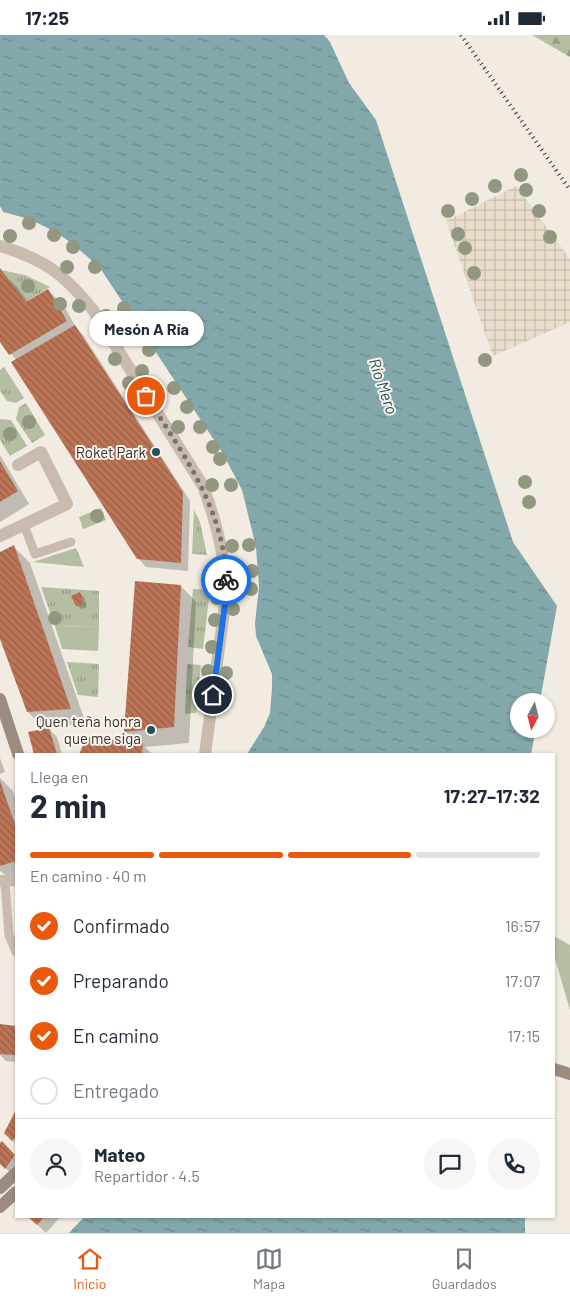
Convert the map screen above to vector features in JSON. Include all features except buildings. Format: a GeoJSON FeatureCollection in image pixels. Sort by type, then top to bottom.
{"type":"FeatureCollection","features":[{"type":"Feature","properties":{"kind":"main road"},"geometry":{"type":"LineString","coordinates":[[0,699],[18,753]]}},
{"type":"Feature","properties":{"kind":"main road"},"geometry":{"type":"LineString","coordinates":[[555,1068],[570,1068]]}},
{"type":"Feature","properties":{"kind":"main road"},"geometry":{"type":"LineString","coordinates":[[555,1068],[570,1074]]}},
{"type":"Feature","properties":{"kind":"main road"},"geometry":{"type":"LineString","coordinates":[[0,1188],[15,1174]]}},
{"type":"Feature","properties":{"kind":"main road"},"geometry":{"type":"LineString","coordinates":[[0,1207],[15,1193]]}},
{"type":"Feature","properties":{"kind":"street"},"geometry":{"type":"LineString","coordinates":[[0,247],[18,251],[41,262],[61,275],[85,300],[203,486],[214,515],[222,546],[226,580],[226,596],[205,753]]}},
{"type":"Feature","properties":{"kind":"street"},"geometry":{"type":"LineString","coordinates":[[0,536],[67,504],[41,452],[18,465]]}},
{"type":"Feature","properties":{"kind":"lane"},"geometry":{"type":"LineString","coordinates":[[24,525],[35,554],[71,542]]}},
{"type":"Feature","properties":{"kind":"lane"},"geometry":{"type":"LineString","coordinates":[[7,881],[9,935],[15,950]]}},
{"type":"Feature","properties":{"kind":"green space"},"geometry":{"type":"Polygon","coordinates":[[[532,35],[570,35],[570,57],[532,35]]]}},
{"type":"Feature","properties":{"kind":"green space"},"geometry":{"type":"Polygon","coordinates":[[[1,270],[25,275],[50,287],[26,302],[1,270]]]}},
{"type":"Feature","properties":{"kind":"green space"},"geometry":{"type":"Polygon","coordinates":[[[4,367],[24,398],[16,403],[7,401],[0,391],[0,370],[4,367]]]}},
{"type":"Feature","properties":{"kind":"green space"},"geometry":{"type":"Polygon","coordinates":[[[26,403],[45,435],[32,443],[16,419],[19,407],[26,403]]]}},
{"type":"Feature","properties":{"kind":"green space"},"geometry":{"type":"Polygon","coordinates":[[[0,419],[11,420],[27,446],[10,456],[0,440],[0,419]]]}},
{"type":"Feature","properties":{"kind":"green space"},"geometry":{"type":"Polygon","coordinates":[[[101,508],[106,520],[83,529],[79,517],[101,508]]]}},
{"type":"Feature","properties":{"kind":"green space"},"geometry":{"type":"Polygon","coordinates":[[[194,510],[200,522],[207,555],[192,554],[194,510]]]}},
{"type":"Feature","properties":{"kind":"green space"},"geometry":{"type":"Polygon","coordinates":[[[76,548],[84,567],[33,562],[76,548]]]}},
{"type":"Feature","properties":{"kind":"green space"},"geometry":{"type":"Polygon","coordinates":[[[41,587],[99,591],[99,627],[55,626],[41,587]]]}},
{"type":"Feature","properties":{"kind":"green space"},"geometry":{"type":"Polygon","coordinates":[[[193,589],[210,590],[203,649],[188,647],[193,589]]]}},
{"type":"Feature","properties":{"kind":"green space"},"geometry":{"type":"Polygon","coordinates":[[[55,626],[99,627],[98,651],[62,649],[55,626]]]}},
{"type":"Feature","properties":{"kind":"green space"},"geometry":{"type":"Polygon","coordinates":[[[67,662],[99,664],[98,697],[78,695],[67,662]]]}},
{"type":"Feature","properties":{"kind":"green space"},"geometry":{"type":"Polygon","coordinates":[[[187,664],[201,665],[196,713],[185,714],[187,664]]]}},
{"type":"Feature","properties":{"kind":"green space"},"geometry":{"type":"Polygon","coordinates":[[[555,937],[570,945],[570,1010],[555,958],[555,937]]]}},
{"type":"Feature","properties":{"kind":"shaded area"},"geometry":{"type":"Polygon","coordinates":[[[516,186],[570,259],[570,322],[493,356],[446,221],[516,186]]]}},
{"type":"Feature","properties":{"kind":"water","name":"Río Mero"},"geometry":{"type":"Polygon","coordinates":[[[0,35],[324,35],[330,42],[349,83],[376,120],[513,542],[557,606],[541,693],[510,693],[510,738],[534,738],[531,753],[248,753],[264,727],[270,713],[272,674],[256,636],[255,623],[259,587],[256,547],[242,490],[222,452],[100,268],[67,240],[44,226],[3,212],[0,206],[0,35]]]}},
{"type":"Feature","properties":{"kind":"water"},"geometry":{"type":"Polygon","coordinates":[[[83,1218],[525,1218],[525,1233],[69,1233],[83,1218]]]}},
{"type":"Feature","properties":{"kind":"railway"},"geometry":{"type":"LineString","coordinates":[[461,35],[570,190]]}},
{"type":"Feature","properties":{"kind":"way so far"},"geometry":{"type":"LineString","coordinates":[[146,396],[203,486],[214,515],[222,546],[226,580]]}},
{"type":"Feature","properties":{"kind":"place","name":"Mesón A Ría"},"geometry":{"type":"Point","coordinates":[146,396]}},
{"type":"Feature","properties":{"kind":"place","name":"Roket Park"},"geometry":{"type":"Point","coordinates":[156,452]}},
{"type":"Feature","properties":{"kind":"place","name":"Quen teña honra que me siga"},"geometry":{"type":"Point","coordinates":[151,730]}},
{"type":"Feature","properties":{"kind":"route"},"geometry":{"type":"LineString","coordinates":[[213,695],[226,596],[226,580]]}}]}
